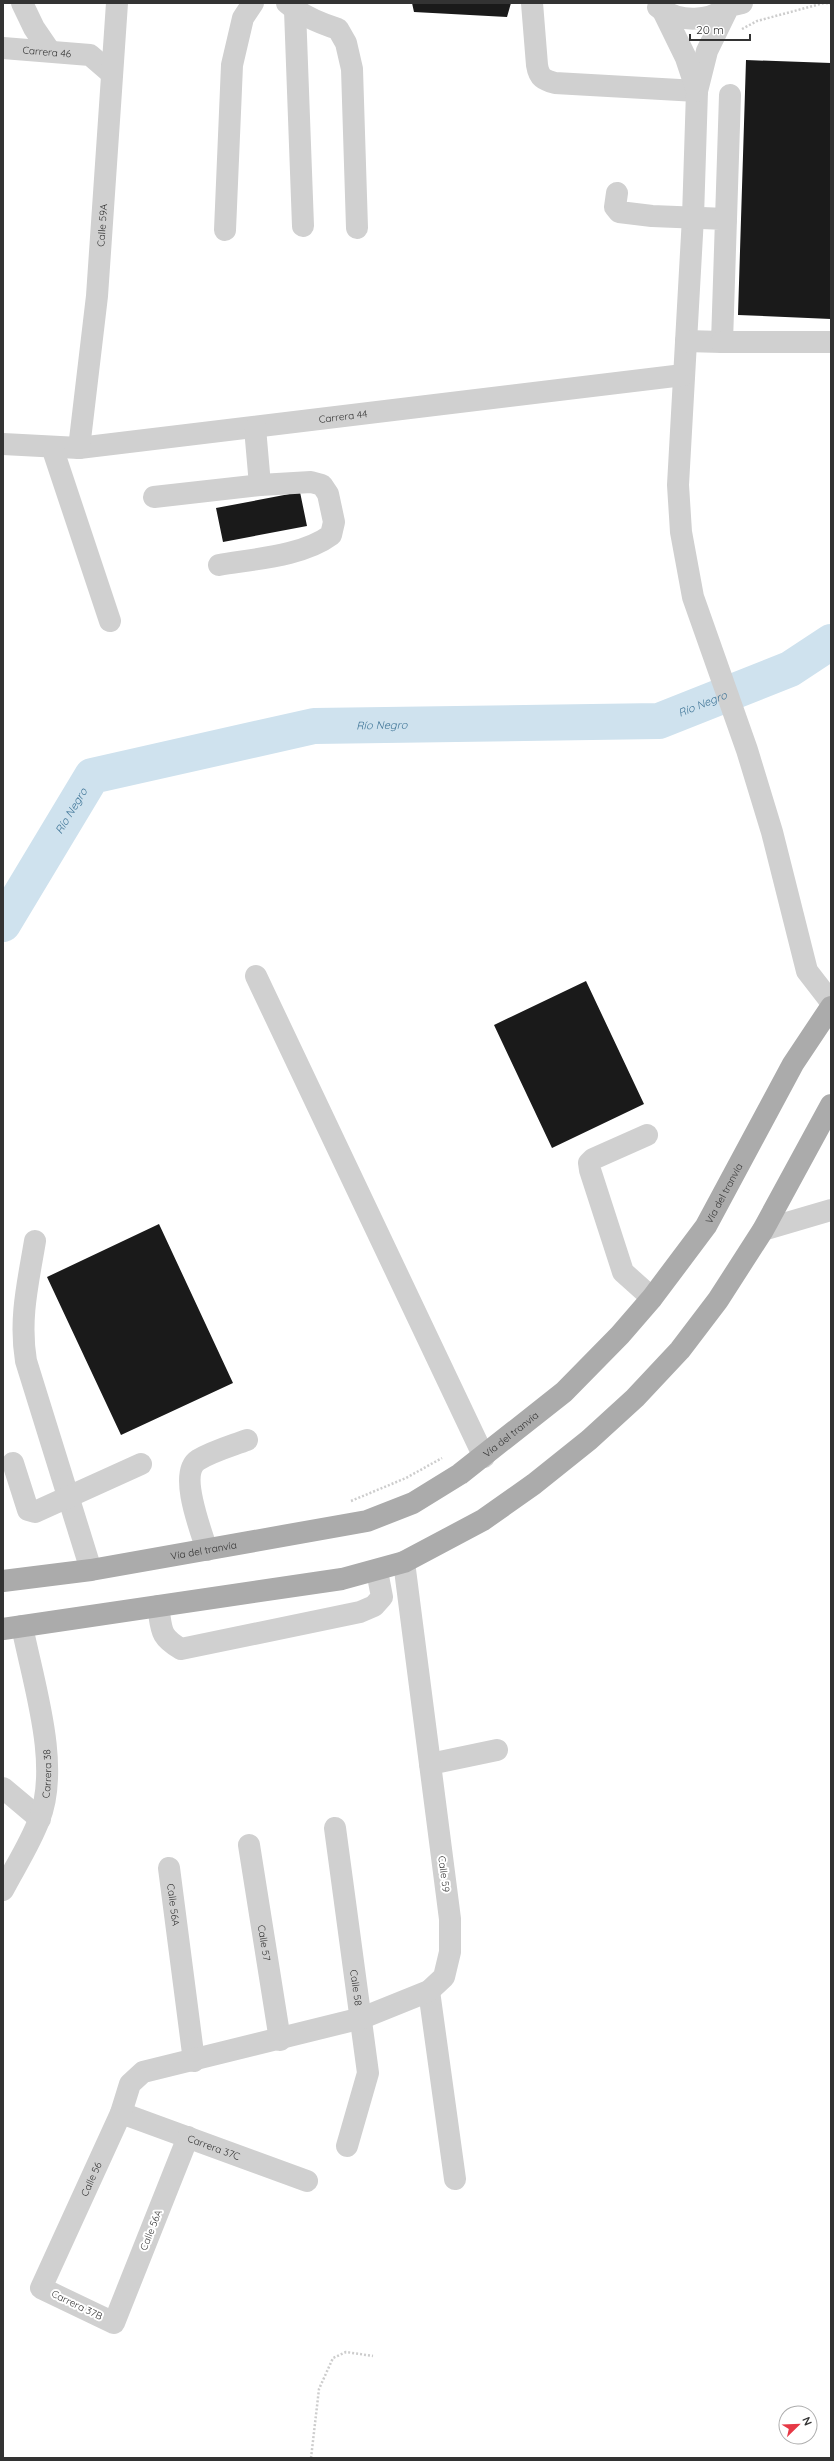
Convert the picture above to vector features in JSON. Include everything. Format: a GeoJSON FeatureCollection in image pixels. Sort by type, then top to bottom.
{"type":"FeatureCollection","features":[{"type":"Feature","properties":{"kind":"main road","name":"Vía del tranvía"},"geometry":{"type":"LineString","coordinates":[[3,1581],[91,1570],[367,1521],[414,1503],[484,1457],[564,1392],[620,1335],[652,1298],[706,1226],[793,1064],[831,1007]]}},
{"type":"Feature","properties":{"kind":"main road"},"geometry":{"type":"LineString","coordinates":[[12,1627],[342,1579],[377,1571],[404,1562],[483,1520],[515,1498],[589,1440],[680,1350],[718,1300],[764,1230],[831,1105]]}},
{"type":"Feature","properties":{"kind":"street"},"geometry":{"type":"LineString","coordinates":[[22,3],[34,28],[49,50]]}},
{"type":"Feature","properties":{"kind":"street","name":"Calle 59A"},"geometry":{"type":"LineString","coordinates":[[79,448],[97,296],[117,3]]}},
{"type":"Feature","properties":{"kind":"street"},"geometry":{"type":"LineString","coordinates":[[225,230],[232,65],[243,18],[253,3]]}},
{"type":"Feature","properties":{"kind":"street"},"geometry":{"type":"LineString","coordinates":[[532,3],[538,73],[543,80],[555,83],[697,92]]}},
{"type":"Feature","properties":{"kind":"street"},"geometry":{"type":"LineString","coordinates":[[734,4],[707,51],[697,92],[693,217],[678,485],[681,532],[694,597],[747,750],[772,832],[807,971],[831,1002]]}},
{"type":"Feature","properties":{"kind":"street"},"geometry":{"type":"LineString","coordinates":[[658,7],[676,17],[704,18],[734,4]]}},
{"type":"Feature","properties":{"kind":"street"},"geometry":{"type":"LineString","coordinates":[[291,7],[303,226]]}},
{"type":"Feature","properties":{"kind":"street"},"geometry":{"type":"LineString","coordinates":[[291,7],[319,23],[338,29],[346,43],[352,69],[357,228]]}},
{"type":"Feature","properties":{"kind":"street"},"geometry":{"type":"LineString","coordinates":[[658,7],[686,58],[697,92]]}},
{"type":"Feature","properties":{"kind":"street"},"geometry":{"type":"LineString","coordinates":[[112,74],[90,55],[115,37]]}},
{"type":"Feature","properties":{"kind":"street","name":"Carrera 46"},"geometry":{"type":"LineString","coordinates":[[3,48],[49,50],[90,55]]}},
{"type":"Feature","properties":{"kind":"street"},"geometry":{"type":"LineString","coordinates":[[722,342],[730,95]]}},
{"type":"Feature","properties":{"kind":"street"},"geometry":{"type":"LineString","coordinates":[[617,193],[616,206],[619,212],[652,216],[726,218]]}},
{"type":"Feature","properties":{"kind":"street"},"geometry":{"type":"LineString","coordinates":[[686,342],[831,342]]}},
{"type":"Feature","properties":{"kind":"street","name":"Carrera 44"},"geometry":{"type":"LineString","coordinates":[[3,444],[79,448],[255,428],[683,375]]}},
{"type":"Feature","properties":{"kind":"street"},"geometry":{"type":"LineString","coordinates":[[255,428],[260,485]]}},
{"type":"Feature","properties":{"kind":"street"},"geometry":{"type":"LineString","coordinates":[[52,447],[110,621]]}},
{"type":"Feature","properties":{"kind":"street"},"geometry":{"type":"LineString","coordinates":[[154,497],[260,485],[311,482],[322,485],[328,494],[334,522],[331,535],[318,545],[301,550],[219,566]]}},
{"type":"Feature","properties":{"kind":"street"},"geometry":{"type":"LineString","coordinates":[[256,976],[484,1457]]}},
{"type":"Feature","properties":{"kind":"street"},"geometry":{"type":"LineString","coordinates":[[648,1135],[593,1159],[589,1163],[623,1272],[652,1298]]}},
{"type":"Feature","properties":{"kind":"street"},"geometry":{"type":"LineString","coordinates":[[764,1230],[831,1210]]}},
{"type":"Feature","properties":{"kind":"street"},"geometry":{"type":"LineString","coordinates":[[35,1241],[22,1317],[22,1338],[26,1361],[91,1570]]}},
{"type":"Feature","properties":{"kind":"street"},"geometry":{"type":"LineString","coordinates":[[207,1550],[188,1480],[191,1467],[198,1460],[247,1440]]}},
{"type":"Feature","properties":{"kind":"street"},"geometry":{"type":"LineString","coordinates":[[13,1463],[28,1510],[35,1512],[141,1464]]}},
{"type":"Feature","properties":{"kind":"street","name":"Calle 59"},"geometry":{"type":"LineString","coordinates":[[404,1562],[450,1919],[450,1952],[444,1977],[429,1991]]}},
{"type":"Feature","properties":{"kind":"street"},"geometry":{"type":"LineString","coordinates":[[158,1606],[162,1631],[167,1640],[181,1648],[360,1612],[374,1606],[382,1597],[377,1571]]}},
{"type":"Feature","properties":{"kind":"street","name":"Carrera 38"},"geometry":{"type":"LineString","coordinates":[[3,1890],[40,1819],[47,1786],[48,1757],[12,1627]]}},
{"type":"Feature","properties":{"kind":"street"},"geometry":{"type":"LineString","coordinates":[[430,1764],[497,1750]]}},
{"type":"Feature","properties":{"kind":"street"},"geometry":{"type":"LineString","coordinates":[[3,1788],[40,1819]]}},
{"type":"Feature","properties":{"kind":"street","name":"Calle 58"},"geometry":{"type":"LineString","coordinates":[[335,1828],[362,2018],[368,2073],[347,2146]]}},
{"type":"Feature","properties":{"kind":"street","name":"Calle 57"},"geometry":{"type":"LineString","coordinates":[[249,1846],[280,2040]]}},
{"type":"Feature","properties":{"kind":"street","name":"Calle 56A"},"geometry":{"type":"LineString","coordinates":[[169,1868],[194,2061]]}},
{"type":"Feature","properties":{"kind":"street"},"geometry":{"type":"LineString","coordinates":[[194,2061],[362,2018],[429,1991],[455,2178]]}},
{"type":"Feature","properties":{"kind":"street","name":"Calle 56"},"geometry":{"type":"LineString","coordinates":[[41,2288],[121,2113],[130,2084],[143,2072],[194,2061]]}},
{"type":"Feature","properties":{"kind":"street","name":"Carrera 37C"},"geometry":{"type":"LineString","coordinates":[[121,2113],[307,2181]]}},
{"type":"Feature","properties":{"kind":"street","name":"Calle 56A"},"geometry":{"type":"LineString","coordinates":[[114,2323],[188,2138]]}},
{"type":"Feature","properties":{"kind":"street","name":"Carrera 37B"},"geometry":{"type":"LineString","coordinates":[[41,2288],[114,2323]]}},
{"type":"Feature","properties":{"kind":"path"},"geometry":{"type":"LineString","coordinates":[[737,33],[757,21],[825,3],[831,4]]}},
{"type":"Feature","properties":{"kind":"path"},"geometry":{"type":"LineString","coordinates":[[349,1502],[406,1478],[448,1455]]}},
{"type":"Feature","properties":{"kind":"path"},"geometry":{"type":"LineString","coordinates":[[311,2458],[318,2389],[333,2358],[346,2352],[373,2356]]}},
{"type":"Feature","properties":{"kind":"building"},"geometry":{"type":"Polygon","coordinates":[[[412,3],[511,3],[507,17],[414,12],[412,3]]]}},
{"type":"Feature","properties":{"kind":"building"},"geometry":{"type":"Polygon","coordinates":[[[746,60],[831,63],[831,319],[738,315],[746,60]]]}},
{"type":"Feature","properties":{"kind":"building"},"geometry":{"type":"Polygon","coordinates":[[[300,492],[307,526],[223,542],[216,508],[300,492]]]}},
{"type":"Feature","properties":{"kind":"building"},"geometry":{"type":"Polygon","coordinates":[[[586,981],[644,1104],[552,1148],[494,1025],[586,981]]]}},
{"type":"Feature","properties":{"kind":"building"},"geometry":{"type":"Polygon","coordinates":[[[159,1224],[233,1383],[121,1435],[47,1277],[159,1224]]]}},
{"type":"Feature","properties":{"kind":"waterway","name":"Río Negro"},"geometry":{"type":"LineString","coordinates":[[3,924],[92,776],[314,726],[659,721],[790,669],[831,642]]}}]}
